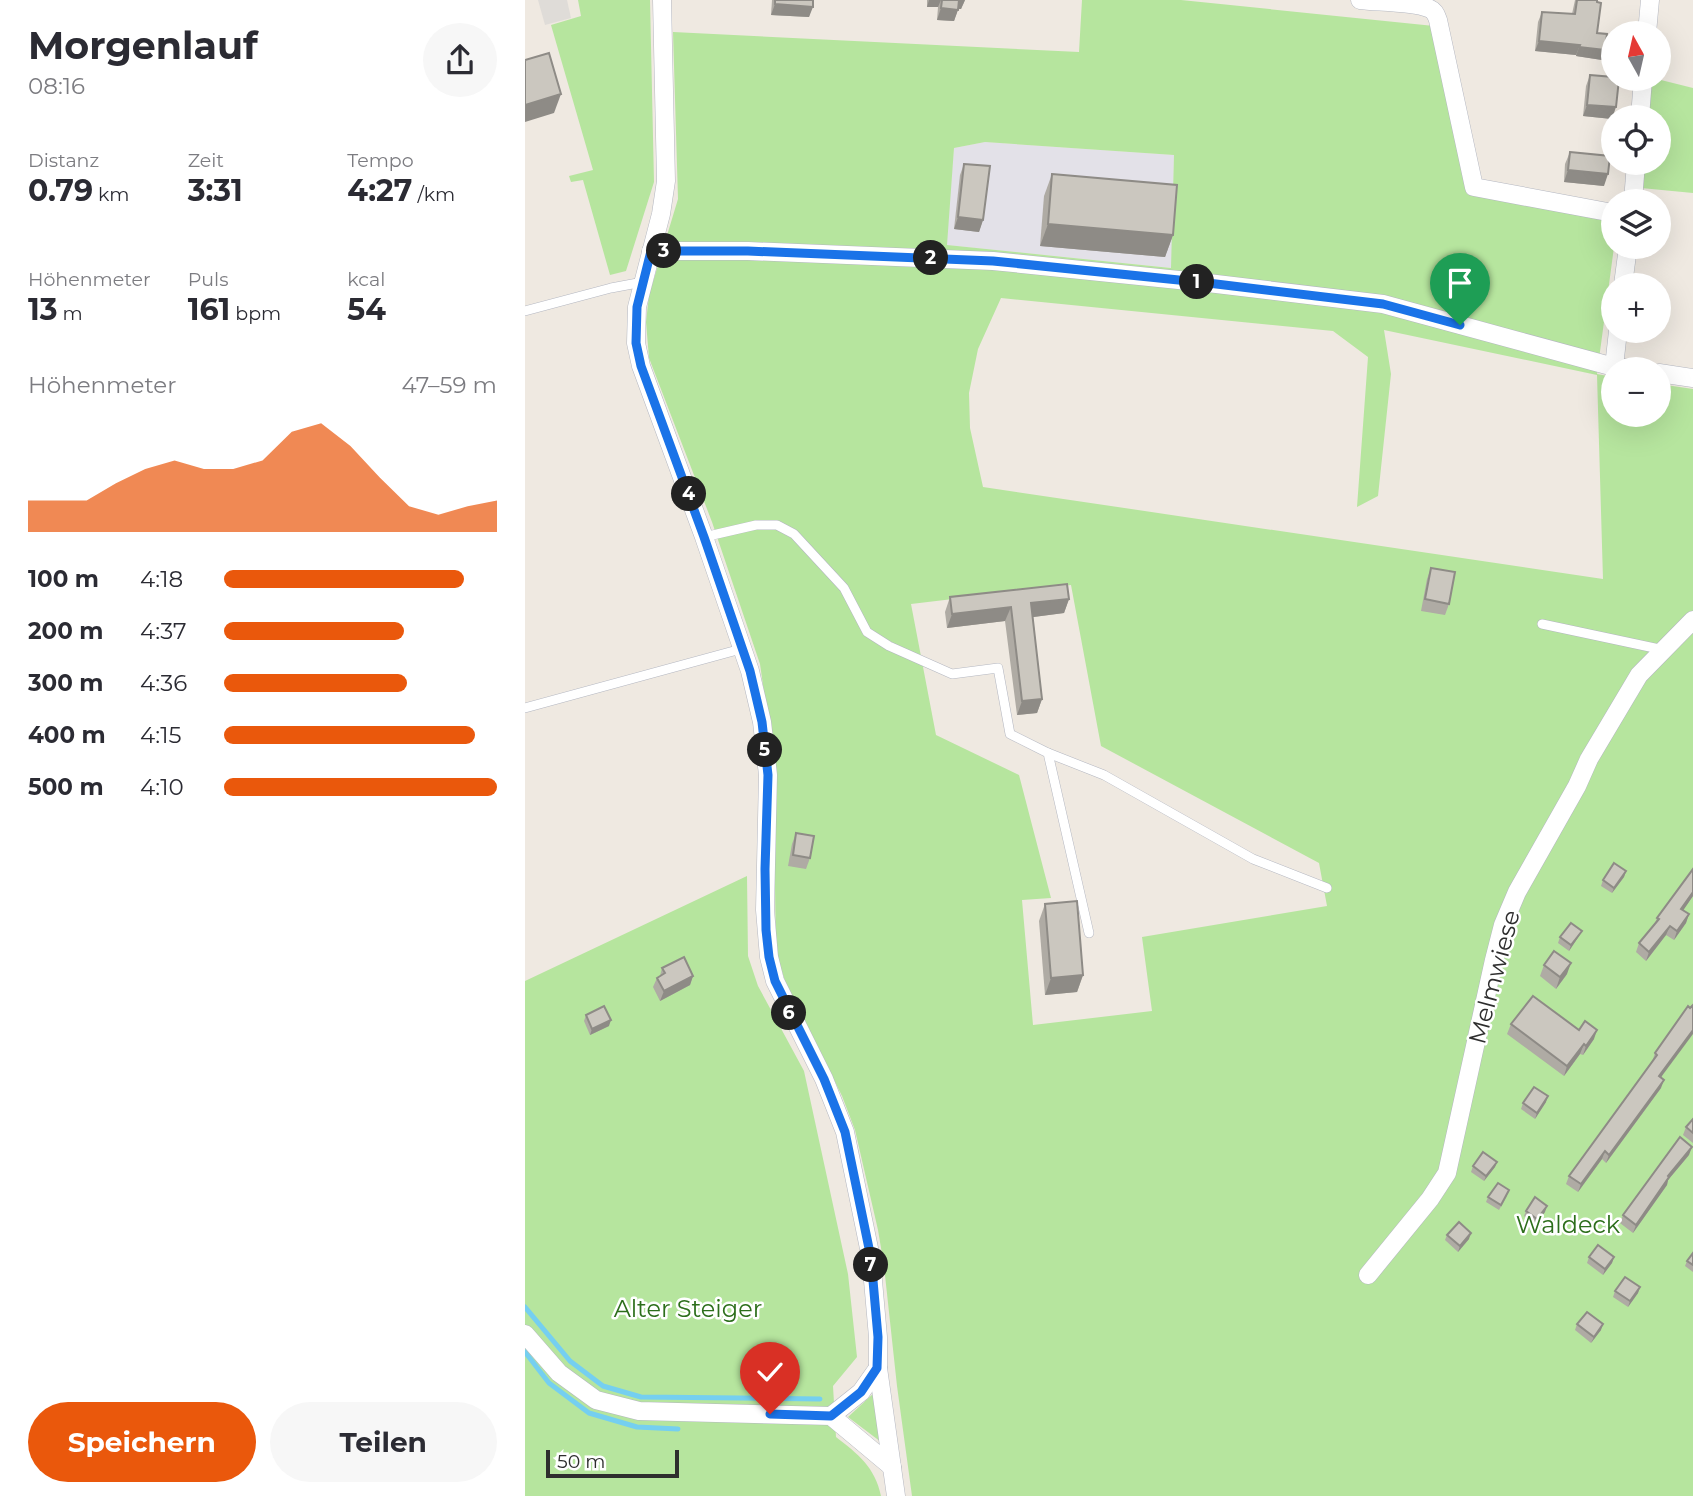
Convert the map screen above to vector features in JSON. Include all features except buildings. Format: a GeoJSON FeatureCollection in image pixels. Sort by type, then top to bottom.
{"type":"FeatureCollection","features":[{"type":"Feature","properties":{"kind":"street"},"geometry":{"type":"LineString","coordinates":[[662,0],[666,181],[661,214],[637,307],[636,343],[641,366],[750,671],[762,722],[768,775],[765,883],[769,957],[775,981],[824,1079],[845,1132],[871,1258],[878,1337],[877,1368],[896,1496]]}},
{"type":"Feature","properties":{"kind":"street"},"geometry":{"type":"LineString","coordinates":[[1360,0],[1420,6],[1430,8],[1435,13],[1475,187],[1601,211]]}},
{"type":"Feature","properties":{"kind":"street"},"geometry":{"type":"LineString","coordinates":[[1648,21],[1650,0]]}},
{"type":"Feature","properties":{"kind":"street"},"geometry":{"type":"LineString","coordinates":[[651,251],[748,251],[993,261],[1208,283],[1383,304],[1601,363]]}},
{"type":"Feature","properties":{"kind":"street"},"geometry":{"type":"LineString","coordinates":[[1671,375],[1693,378]]}},
{"type":"Feature","properties":{"kind":"street","name":"Melmwiese"},"geometry":{"type":"LineString","coordinates":[[1369,1275],[1430,1199],[1447,1173],[1494,960],[1503,925],[1517,892],[1577,786],[1589,759],[1639,675],[1693,620]]}},
{"type":"Feature","properties":{"kind":"street"},"geometry":{"type":"LineString","coordinates":[[525,1334],[559,1373],[596,1400],[639,1411],[831,1416],[892,1467]]}},
{"type":"Feature","properties":{"kind":"street"},"geometry":{"type":"LineString","coordinates":[[831,1416],[861,1392],[877,1368]]}},
{"type":"Feature","properties":{"kind":"lane"},"geometry":{"type":"LineString","coordinates":[[525,311],[643,282]]}},
{"type":"Feature","properties":{"kind":"lane"},"geometry":{"type":"LineString","coordinates":[[704,537],[755,525],[777,525],[794,534],[844,588],[867,632],[889,646],[952,674],[998,668],[1010,734],[1048,754],[1104,775],[1254,859],[1327,888]]}},
{"type":"Feature","properties":{"kind":"lane"},"geometry":{"type":"LineString","coordinates":[[1542,624],[1664,650]]}},
{"type":"Feature","properties":{"kind":"lane"},"geometry":{"type":"LineString","coordinates":[[525,708],[741,649]]}},
{"type":"Feature","properties":{"kind":"lane"},"geometry":{"type":"LineString","coordinates":[[1048,754],[1089,933]]}},
{"type":"Feature","properties":{"kind":"shaded area"},"geometry":{"type":"Polygon","coordinates":[[[538,0],[567,0],[571,18],[545,25],[538,0]]]}},
{"type":"Feature","properties":{"kind":"shaded area"},"geometry":{"type":"Polygon","coordinates":[[[985,142],[1174,155],[1172,268],[946,245],[954,148],[985,142]]]}},
{"type":"Feature","properties":{"kind":"green space"},"geometry":{"type":"Polygon","coordinates":[[[578,0],[650,0],[654,182],[626,271],[610,275],[583,180],[571,182],[569,176],[593,170],[551,25],[581,16],[578,0]]]}},
{"type":"Feature","properties":{"kind":"green space","name":"Waldeck"},"geometry":{"type":"Polygon","coordinates":[[[1082,0],[1181,0],[1434,26],[1467,194],[1601,219],[1601,259],[1612,259],[1611,273],[1601,273],[1601,343],[1597,374],[1601,375],[1601,427],[1671,427],[1671,386],[1693,389],[1693,1496],[912,1496],[884,1266],[855,1130],[842,1096],[785,981],[776,953],[773,755],[760,664],[712,522],[649,358],[646,322],[649,295],[678,199],[673,32],[1079,52],[1082,0]],[[985,142],[954,148],[947,245],[1171,268],[1174,155],[985,142]],[[1001,298],[978,349],[969,393],[970,428],[983,487],[1603,579],[1597,375],[1384,330],[1391,374],[1378,496],[1357,507],[1368,357],[1333,331],[1001,298]],[[1071,585],[911,604],[936,735],[1019,775],[1051,898],[1022,900],[1033,1025],[1152,1011],[1142,937],[1327,906],[1319,863],[1101,746],[1071,585]]]}},
{"type":"Feature","properties":{"kind":"green space"},"geometry":{"type":"Polygon","coordinates":[[[1671,82],[1693,88],[1693,193],[1641,188],[1642,175],[1671,175],[1671,105],[1648,105],[1648,91],[1671,91],[1671,82]]]}},
{"type":"Feature","properties":{"kind":"green space","name":"Alter Steiger"},"geometry":{"type":"Polygon","coordinates":[[[747,876],[748,956],[758,986],[804,1071],[848,1274],[857,1357],[833,1386],[836,1437],[870,1469],[881,1496],[525,1496],[525,981],[747,876]]]}},
{"type":"Feature","properties":{"kind":"green space"},"geometry":{"type":"Polygon","coordinates":[[[874,1393],[881,1442],[848,1417],[874,1393]]]}},
{"type":"Feature","properties":{"kind":"waterway"},"geometry":{"type":"LineString","coordinates":[[525,1307],[570,1361],[603,1386],[641,1397],[820,1399]]}},
{"type":"Feature","properties":{"kind":"waterway"},"geometry":{"type":"LineString","coordinates":[[525,1352],[549,1383],[589,1413],[637,1427],[678,1429]]}},
{"type":"Feature","properties":{"kind":"route"},"geometry":{"type":"LineString","coordinates":[[770,1414],[831,1416],[861,1392],[877,1368],[878,1337],[871,1258],[845,1132],[824,1079],[784,1002],[769,957],[765,869],[768,775],[762,722],[750,671],[641,366],[636,343],[637,307],[651,251],[748,251],[993,261],[1383,304],[1460,325]]}}]}
